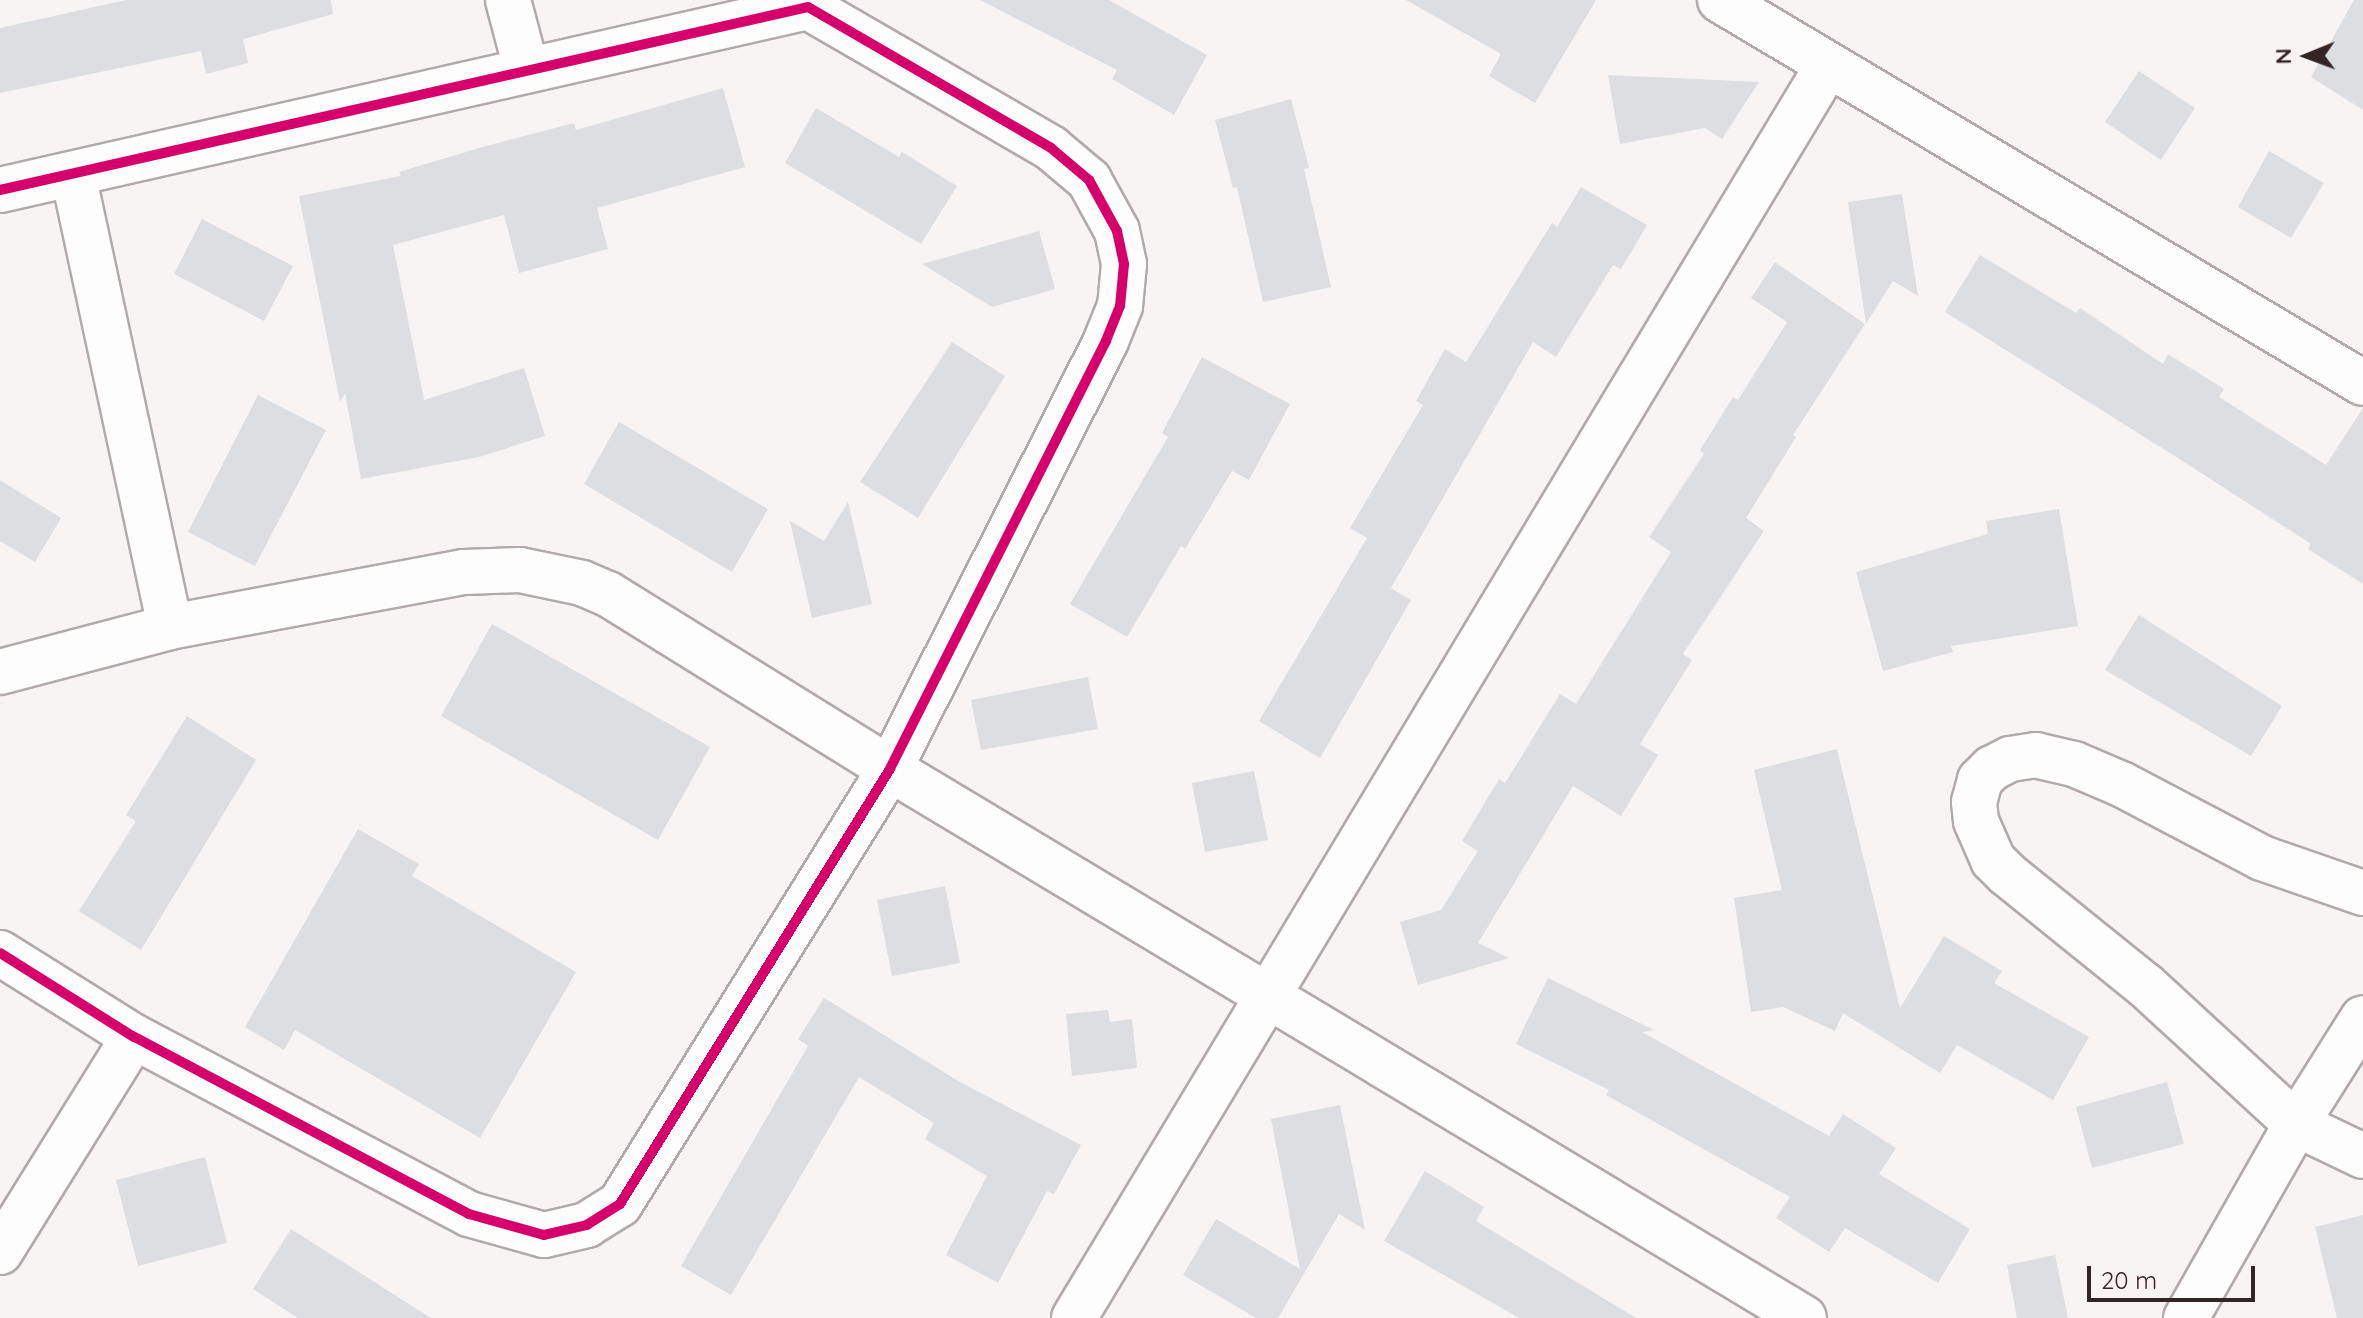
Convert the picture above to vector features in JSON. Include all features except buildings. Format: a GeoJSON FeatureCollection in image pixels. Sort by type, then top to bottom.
{"type":"FeatureCollection","features":[{"type":"Feature","properties":{"kind":"street"},"geometry":{"type":"LineString","coordinates":[[508,0],[526,68]]}},
{"type":"Feature","properties":{"kind":"street"},"geometry":{"type":"LineString","coordinates":[[1720,0],[2363,383]]}},
{"type":"Feature","properties":{"kind":"street"},"geometry":{"type":"LineString","coordinates":[[0,190],[810,3],[1051,148],[1089,180],[1117,231],[1124,264],[1120,306],[1106,341],[890,769],[620,1204],[587,1225],[544,1235],[507,1228],[469,1214],[134,1037],[0,953]]}},
{"type":"Feature","properties":{"kind":"street"},"geometry":{"type":"LineString","coordinates":[[1074,1318],[1828,65]]}},
{"type":"Feature","properties":{"kind":"street"},"geometry":{"type":"LineString","coordinates":[[73,174],[170,627]]}},
{"type":"Feature","properties":{"kind":"street"},"geometry":{"type":"LineString","coordinates":[[0,672],[170,627],[464,572],[493,569],[557,575],[608,594],[890,769],[1804,1318]]}},
{"type":"Feature","properties":{"kind":"street"},"geometry":{"type":"LineString","coordinates":[[2363,893],[2262,858],[2121,784],[2074,764],[2036,755],[2010,759],[1992,768],[1980,780],[1974,802],[1976,821],[1993,860],[2146,986],[2296,1124],[2363,1156]]}},
{"type":"Feature","properties":{"kind":"street"},"geometry":{"type":"LineString","coordinates":[[2186,1318],[2296,1124],[2363,1018]]}},
{"type":"Feature","properties":{"kind":"street"},"geometry":{"type":"LineString","coordinates":[[0,1252],[134,1037]]}},
{"type":"Feature","properties":{"kind":"cycle path"},"geometry":{"type":"LineString","coordinates":[[0,190],[808,7],[1051,148],[1089,180],[1117,231],[1124,264],[1120,306],[1106,341],[890,769],[620,1204],[587,1225],[544,1235],[469,1214],[134,1037],[0,953]]}}]}
